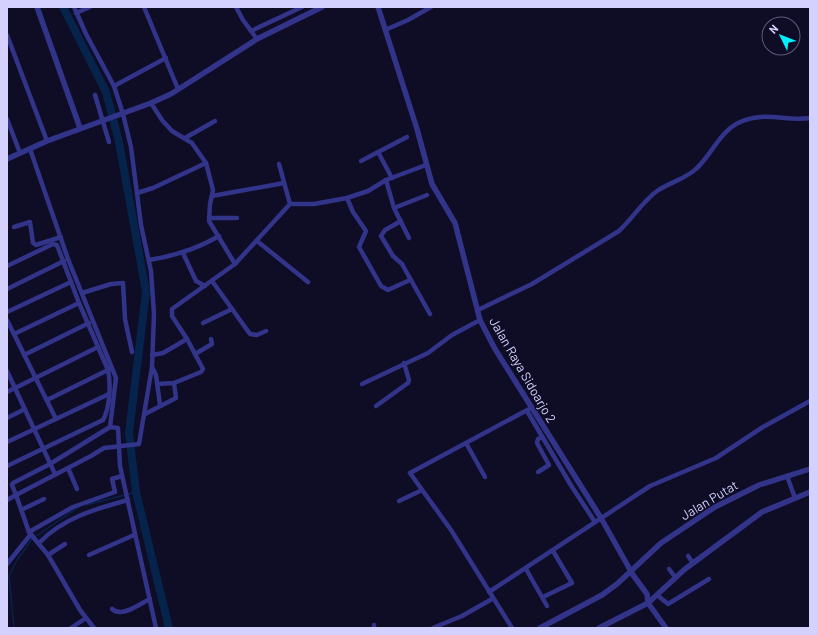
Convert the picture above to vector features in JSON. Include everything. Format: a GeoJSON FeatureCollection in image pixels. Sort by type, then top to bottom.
{"type":"FeatureCollection","features":[{"type":"Feature","properties":{"kind":"street"},"geometry":{"type":"LineString","coordinates":[[37,7],[80,128]]}},
{"type":"Feature","properties":{"kind":"street"},"geometry":{"type":"LineString","coordinates":[[7,500],[91,456],[99,450],[138,445],[140,443],[152,367],[154,314],[149,260],[141,225],[131,147],[114,86],[74,7]]}},
{"type":"Feature","properties":{"kind":"street"},"geometry":{"type":"LineString","coordinates":[[76,13],[90,7]]}},
{"type":"Feature","properties":{"kind":"street"},"geometry":{"type":"LineString","coordinates":[[144,7],[178,89]]}},
{"type":"Feature","properties":{"kind":"street"},"geometry":{"type":"LineString","coordinates":[[242,7],[237,8],[250,31],[257,38]]}},
{"type":"Feature","properties":{"kind":"street"},"geometry":{"type":"LineString","coordinates":[[250,31],[302,7]]}},
{"type":"Feature","properties":{"kind":"street"},"geometry":{"type":"LineString","coordinates":[[7,159],[80,128],[151,103],[178,89],[257,38],[310,10],[322,7]]}},
{"type":"Feature","properties":{"kind":"street","name":"Jalan Raya Sidoarjo 2"},"geometry":{"type":"LineString","coordinates":[[378,7],[415,122],[423,166],[455,223],[478,310],[478,321],[529,410],[633,575],[647,594],[648,603],[666,628]]}},
{"type":"Feature","properties":{"kind":"street"},"geometry":{"type":"LineString","coordinates":[[385,30],[408,20],[431,7]]}},
{"type":"Feature","properties":{"kind":"street"},"geometry":{"type":"LineString","coordinates":[[7,35],[47,141]]}},
{"type":"Feature","properties":{"kind":"street"},"geometry":{"type":"LineString","coordinates":[[114,86],[166,58]]}},
{"type":"Feature","properties":{"kind":"street"},"geometry":{"type":"LineString","coordinates":[[95,95],[104,120],[109,142]]}},
{"type":"Feature","properties":{"kind":"street"},"geometry":{"type":"LineString","coordinates":[[151,103],[162,120],[172,130],[185,138],[196,148],[206,163],[211,180],[212,196],[209,219],[235,264]]}},
{"type":"Feature","properties":{"kind":"street"},"geometry":{"type":"LineString","coordinates":[[478,310],[532,284],[619,230],[652,195],[698,168],[730,128],[738,123],[765,116],[794,119],[810,118]]}},
{"type":"Feature","properties":{"kind":"street"},"geometry":{"type":"LineString","coordinates":[[7,119],[20,153]]}},
{"type":"Feature","properties":{"kind":"street"},"geometry":{"type":"LineString","coordinates":[[185,138],[215,121]]}},
{"type":"Feature","properties":{"kind":"street"},"geometry":{"type":"LineString","coordinates":[[361,161],[407,137]]}},
{"type":"Feature","properties":{"kind":"street"},"geometry":{"type":"LineString","coordinates":[[30,149],[61,237],[71,282],[87,324],[117,381],[110,427]]}},
{"type":"Feature","properties":{"kind":"street"},"geometry":{"type":"LineString","coordinates":[[378,152],[392,178]]}},
{"type":"Feature","properties":{"kind":"street"},"geometry":{"type":"LineString","coordinates":[[137,193],[153,188],[206,163]]}},
{"type":"Feature","properties":{"kind":"street"},"geometry":{"type":"LineString","coordinates":[[279,164],[290,204]]}},
{"type":"Feature","properties":{"kind":"street"},"geometry":{"type":"LineString","coordinates":[[157,384],[174,383],[202,371],[203,367],[172,316],[172,309],[235,264],[290,204],[314,204],[347,198],[368,191],[386,180],[423,166]]}},
{"type":"Feature","properties":{"kind":"street"},"geometry":{"type":"LineString","coordinates":[[386,180],[394,208],[409,238]]}},
{"type":"Feature","properties":{"kind":"street"},"geometry":{"type":"LineString","coordinates":[[212,196],[284,183]]}},
{"type":"Feature","properties":{"kind":"street"},"geometry":{"type":"LineString","coordinates":[[394,208],[427,195]]}},
{"type":"Feature","properties":{"kind":"street"},"geometry":{"type":"LineString","coordinates":[[347,198],[353,212],[366,231],[359,248],[381,286],[388,290],[410,280]]}},
{"type":"Feature","properties":{"kind":"street"},"geometry":{"type":"LineString","coordinates":[[209,219],[237,218]]}},
{"type":"Feature","properties":{"kind":"street"},"geometry":{"type":"LineString","coordinates":[[400,221],[385,230],[382,236],[430,314]]}},
{"type":"Feature","properties":{"kind":"street"},"geometry":{"type":"LineString","coordinates":[[14,227],[30,222],[33,243],[36,245],[61,237]]}},
{"type":"Feature","properties":{"kind":"street"},"geometry":{"type":"LineString","coordinates":[[149,260],[200,248],[219,236]]}},
{"type":"Feature","properties":{"kind":"street"},"geometry":{"type":"LineString","coordinates":[[257,241],[308,282]]}},
{"type":"Feature","properties":{"kind":"street"},"geometry":{"type":"LineString","coordinates":[[7,266],[55,244],[66,260],[82,293],[110,369],[109,394],[104,418]]}},
{"type":"Feature","properties":{"kind":"street"},"geometry":{"type":"LineString","coordinates":[[183,253],[196,282],[205,286]]}},
{"type":"Feature","properties":{"kind":"street"},"geometry":{"type":"LineString","coordinates":[[7,289],[66,260]]}},
{"type":"Feature","properties":{"kind":"street"},"geometry":{"type":"LineString","coordinates":[[212,281],[250,334],[257,335],[266,331]]}},
{"type":"Feature","properties":{"kind":"street"},"geometry":{"type":"LineString","coordinates":[[7,312],[71,282]]}},
{"type":"Feature","properties":{"kind":"street"},"geometry":{"type":"LineString","coordinates":[[82,293],[111,284],[123,283],[125,319],[132,352]]}},
{"type":"Feature","properties":{"kind":"street"},"geometry":{"type":"LineString","coordinates":[[14,334],[79,303]]}},
{"type":"Feature","properties":{"kind":"street"},"geometry":{"type":"LineString","coordinates":[[203,323],[232,309]]}},
{"type":"Feature","properties":{"kind":"street"},"geometry":{"type":"LineString","coordinates":[[7,320],[56,419]]}},
{"type":"Feature","properties":{"kind":"street"},"geometry":{"type":"LineString","coordinates":[[24,354],[93,321]]}},
{"type":"Feature","properties":{"kind":"street"},"geometry":{"type":"LineString","coordinates":[[362,384],[428,353],[452,335],[478,321]]}},
{"type":"Feature","properties":{"kind":"street"},"geometry":{"type":"LineString","coordinates":[[152,355],[163,354],[187,339]]}},
{"type":"Feature","properties":{"kind":"street"},"geometry":{"type":"LineString","coordinates":[[196,354],[212,344],[211,339]]}},
{"type":"Feature","properties":{"kind":"street"},"geometry":{"type":"LineString","coordinates":[[7,392],[98,347]]}},
{"type":"Feature","properties":{"kind":"street"},"geometry":{"type":"LineString","coordinates":[[376,406],[408,383],[409,380],[404,363]]}},
{"type":"Feature","properties":{"kind":"street"},"geometry":{"type":"LineString","coordinates":[[152,367],[156,373],[160,405]]}},
{"type":"Feature","properties":{"kind":"street"},"geometry":{"type":"LineString","coordinates":[[47,400],[110,369]]}},
{"type":"Feature","properties":{"kind":"street"},"geometry":{"type":"LineString","coordinates":[[7,371],[55,474]]}},
{"type":"Feature","properties":{"kind":"street"},"geometry":{"type":"LineString","coordinates":[[145,414],[176,397],[174,383]]}},
{"type":"Feature","properties":{"kind":"street"},"geometry":{"type":"LineString","coordinates":[[7,442],[109,394]]}},
{"type":"Feature","properties":{"kind":"street"},"geometry":{"type":"LineString","coordinates":[[488,592],[554,551],[598,520],[606,517],[650,486],[716,458],[764,427],[810,401]]}},
{"type":"Feature","properties":{"kind":"street"},"geometry":{"type":"LineString","coordinates":[[7,418],[25,409]]}},
{"type":"Feature","properties":{"kind":"street"},"geometry":{"type":"LineString","coordinates":[[512,628],[492,599],[450,530],[410,474],[412,471],[529,410],[542,437],[598,520]]}},
{"type":"Feature","properties":{"kind":"street"},"geometry":{"type":"LineString","coordinates":[[7,466],[104,418],[112,418]]}},
{"type":"Feature","properties":{"kind":"street"},"geometry":{"type":"LineString","coordinates":[[94,628],[86,618],[48,555],[30,534],[12,483],[50,464],[110,427],[117,427],[119,429],[121,446],[122,476],[156,628]]}},
{"type":"Feature","properties":{"kind":"street"},"geometry":{"type":"LineString","coordinates":[[538,472],[549,465],[537,444],[538,439],[542,437]]}},
{"type":"Feature","properties":{"kind":"street"},"geometry":{"type":"LineString","coordinates":[[466,443],[485,477]]}},
{"type":"Feature","properties":{"kind":"street"},"geometry":{"type":"LineString","coordinates":[[68,468],[77,489]]}},
{"type":"Feature","properties":{"kind":"street","name":"Jalan Putat"},"geometry":{"type":"LineString","coordinates":[[540,628],[602,595],[633,575],[661,543],[716,507],[759,485],[788,478],[810,469]]}},
{"type":"Feature","properties":{"kind":"street"},"geometry":{"type":"LineString","coordinates":[[7,564],[30,534],[73,507],[114,492],[112,479],[122,476]]}},
{"type":"Feature","properties":{"kind":"street"},"geometry":{"type":"LineString","coordinates":[[788,478],[795,498]]}},
{"type":"Feature","properties":{"kind":"street"},"geometry":{"type":"LineString","coordinates":[[399,501],[422,490]]}},
{"type":"Feature","properties":{"kind":"street"},"geometry":{"type":"LineString","coordinates":[[599,628],[648,603],[657,595],[672,573],[762,512],[810,492]]}},
{"type":"Feature","properties":{"kind":"street"},"geometry":{"type":"LineString","coordinates":[[22,510],[44,499]]}},
{"type":"Feature","properties":{"kind":"street"},"geometry":{"type":"LineString","coordinates":[[39,543],[52,531],[78,516],[127,499]]}},
{"type":"Feature","properties":{"kind":"street"},"geometry":{"type":"LineString","coordinates":[[89,555],[134,535]]}},
{"type":"Feature","properties":{"kind":"street"},"geometry":{"type":"LineString","coordinates":[[48,555],[65,544]]}},
{"type":"Feature","properties":{"kind":"street"},"geometry":{"type":"LineString","coordinates":[[543,597],[572,583],[554,551]]}},
{"type":"Feature","properties":{"kind":"street"},"geometry":{"type":"LineString","coordinates":[[526,569],[547,606]]}},
{"type":"Feature","properties":{"kind":"street"},"geometry":{"type":"LineString","coordinates":[[657,595],[668,604],[709,579]]}},
{"type":"Feature","properties":{"kind":"street"},"geometry":{"type":"LineString","coordinates":[[112,609],[116,613],[122,613],[150,599]]}},
{"type":"Feature","properties":{"kind":"street"},"geometry":{"type":"LineString","coordinates":[[432,628],[492,599]]}},
{"type":"Feature","properties":{"kind":"street"},"geometry":{"type":"LineString","coordinates":[[71,628],[86,618]]}},
{"type":"Feature","properties":{"kind":"street"},"geometry":{"type":"LineString","coordinates":[[447,622],[450,628]]}},
{"type":"Feature","properties":{"kind":"waterway"},"geometry":{"type":"LineString","coordinates":[[63,7],[106,92],[119,142],[146,292],[129,433],[136,492],[169,628]]}},
{"type":"Feature","properties":{"kind":"waterway"},"geometry":{"type":"LineString","coordinates":[[128,494],[136,492]]}},
{"type":"Feature","properties":{"kind":"waterway"},"geometry":{"type":"LineString","coordinates":[[86,505],[125,495]]}},
{"type":"Feature","properties":{"kind":"waterway"},"geometry":{"type":"LineString","coordinates":[[35,537],[80,506]]}},
{"type":"Feature","properties":{"kind":"waterway"},"geometry":{"type":"LineString","coordinates":[[14,628],[9,576],[17,560],[32,539]]}}]}
